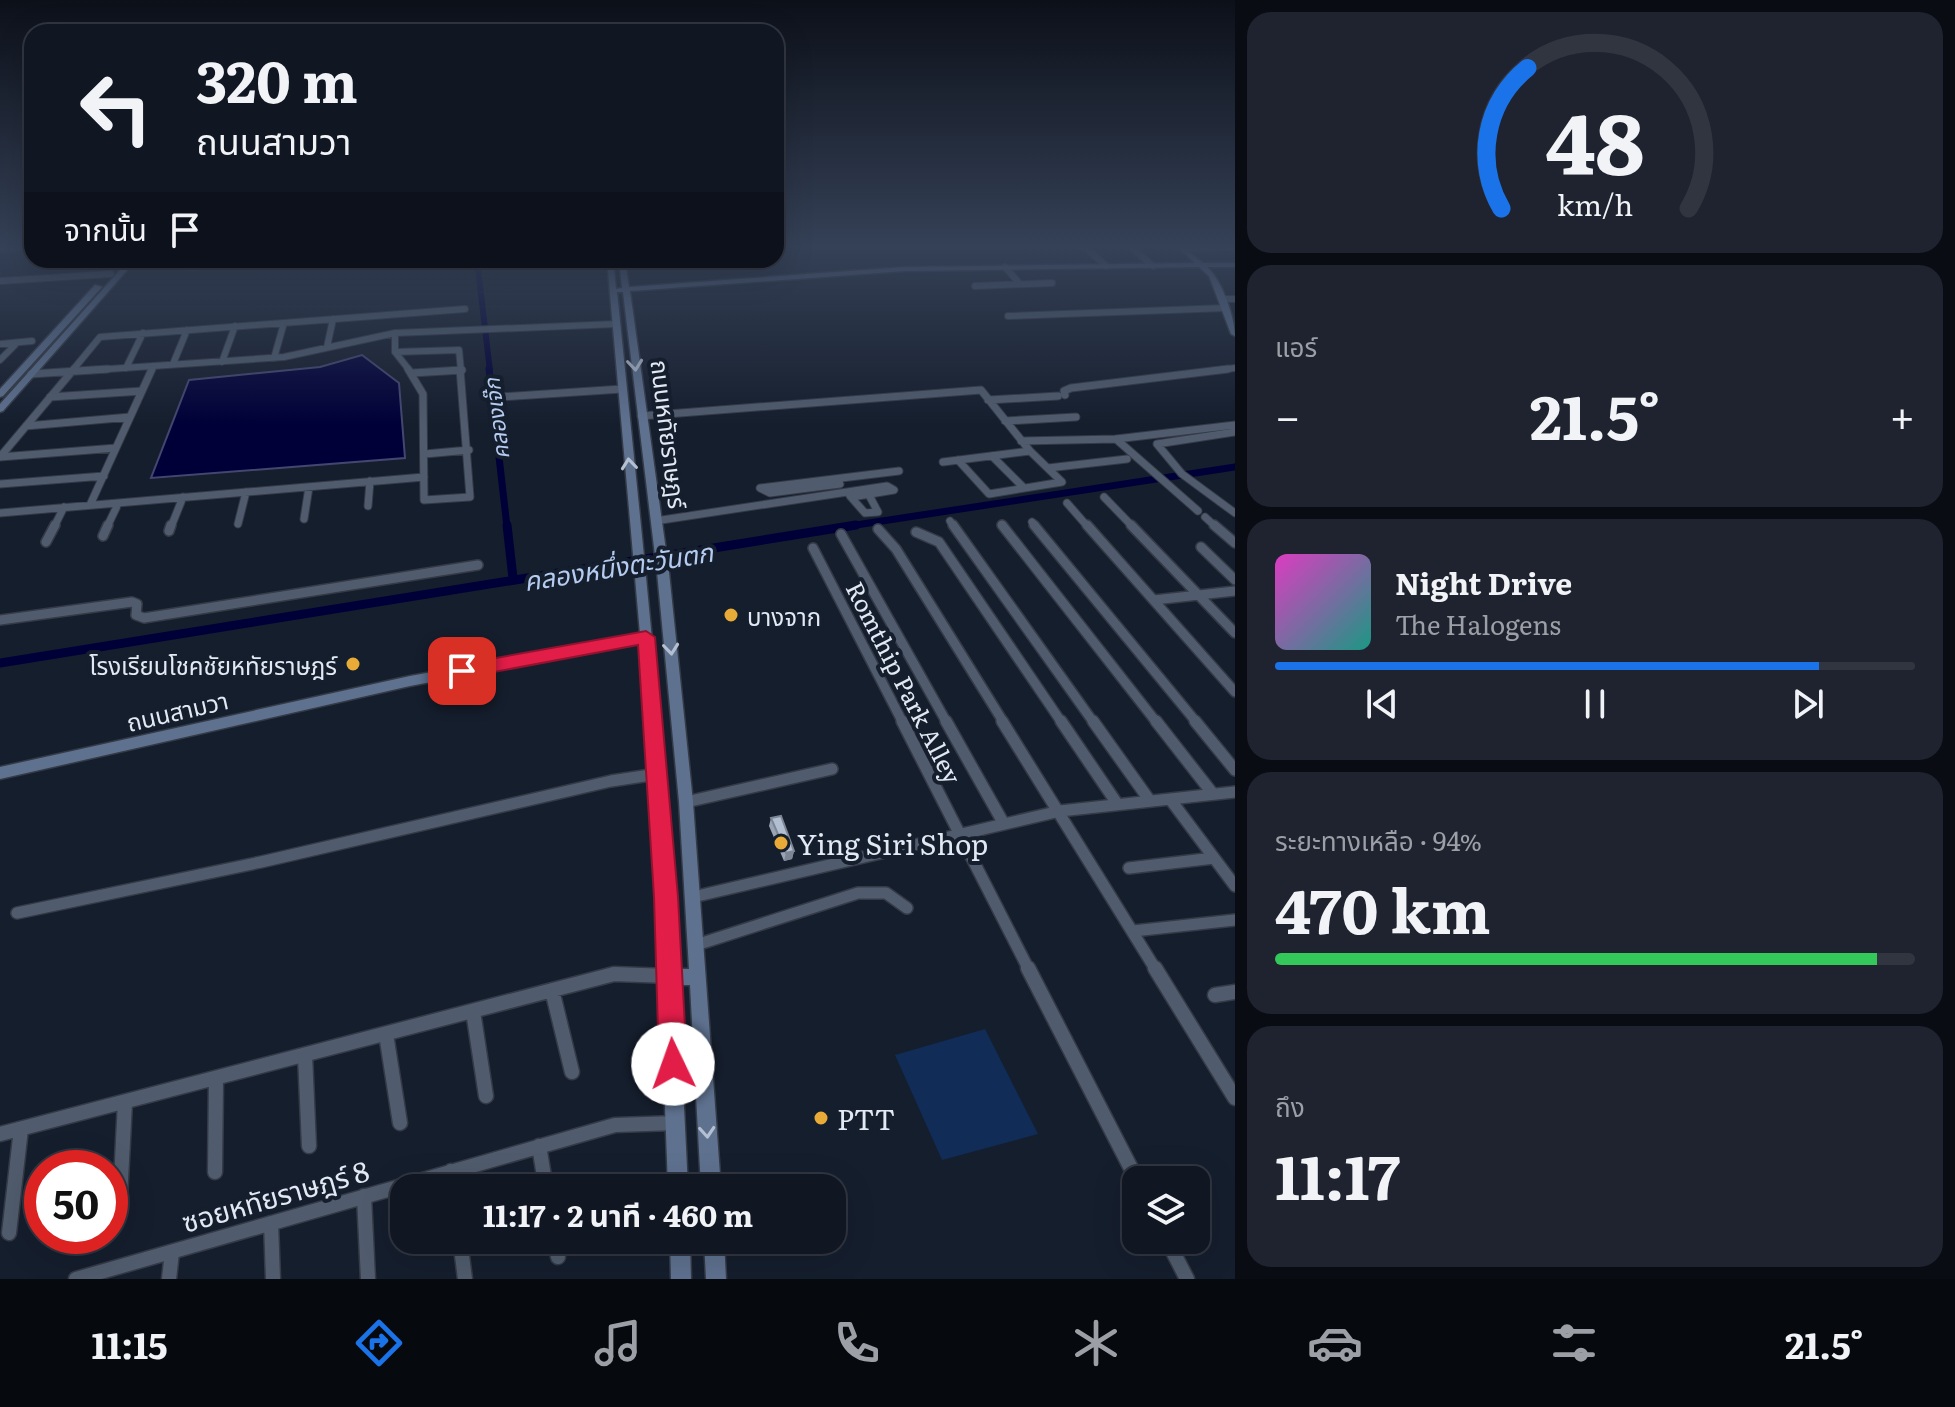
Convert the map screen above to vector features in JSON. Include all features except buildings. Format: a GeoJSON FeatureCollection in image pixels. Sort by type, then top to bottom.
{"type":"FeatureCollection","features":[{"type":"Feature","properties":{"kind":"main road"},"geometry":{"type":"LineString","coordinates":[[0,394],[81,306]]}},
{"type":"Feature","properties":{"kind":"main road"},"geometry":{"type":"LineString","coordinates":[[0,409],[93,306]]}},
{"type":"Feature","properties":{"kind":"main road","name":"ถนนหทัยราษฎร์"},"geometry":{"type":"LineString","coordinates":[[614,306],[641,575],[666,897],[678,1174]]}},
{"type":"Feature","properties":{"kind":"main road","name":"ถนนหทัยราษฎร์"},"geometry":{"type":"LineString","coordinates":[[629,306],[663,572],[686,802],[710,1174]]}},
{"type":"Feature","properties":{"kind":"main road"},"geometry":{"type":"LineString","coordinates":[[1225,308],[1235,333]]}},
{"type":"Feature","properties":{"kind":"main road","name":"ถนนสามวา"},"geometry":{"type":"LineString","coordinates":[[0,773],[410,681],[646,637]]}},
{"type":"Feature","properties":{"kind":"main road"},"geometry":{"type":"LineString","coordinates":[[666,897],[693,897]]}},
{"type":"Feature","properties":{"kind":"main road"},"geometry":{"type":"LineString","coordinates":[[669,976],[697,978]]}},
{"type":"Feature","properties":{"kind":"main road"},"geometry":{"type":"LineString","coordinates":[[680,1254],[681,1279]]}},
{"type":"Feature","properties":{"kind":"main road"},"geometry":{"type":"LineString","coordinates":[[715,1254],[716,1279]]}},
{"type":"Feature","properties":{"kind":"street"},"geometry":{"type":"LineString","coordinates":[[1008,316],[1225,308]]}},
{"type":"Feature","properties":{"kind":"street"},"geometry":{"type":"LineString","coordinates":[[116,448],[0,457],[100,337],[465,309]]}},
{"type":"Feature","properties":{"kind":"street"},"geometry":{"type":"LineString","coordinates":[[454,310],[455,330]]}},
{"type":"Feature","properties":{"kind":"street"},"geometry":{"type":"LineString","coordinates":[[426,312],[426,331]]}},
{"type":"Feature","properties":{"kind":"street"},"geometry":{"type":"LineString","coordinates":[[377,335],[380,315]]}},
{"type":"Feature","properties":{"kind":"street"},"geometry":{"type":"LineString","coordinates":[[327,347],[333,319]]}},
{"type":"Feature","properties":{"kind":"street"},"geometry":{"type":"LineString","coordinates":[[274,358],[284,323]]}},
{"type":"Feature","properties":{"kind":"street"},"geometry":{"type":"LineString","coordinates":[[31,374],[274,358],[395,333],[616,324]]}},
{"type":"Feature","properties":{"kind":"street"},"geometry":{"type":"LineString","coordinates":[[222,362],[235,326]]}},
{"type":"Feature","properties":{"kind":"street"},"geometry":{"type":"LineString","coordinates":[[173,364],[187,330]]}},
{"type":"Feature","properties":{"kind":"street"},"geometry":{"type":"LineString","coordinates":[[126,368],[143,333]]}},
{"type":"Feature","properties":{"kind":"street"},"geometry":{"type":"LineString","coordinates":[[395,333],[395,352],[412,373],[424,403],[426,502],[470,497],[469,450],[457,348],[395,352]]}},
{"type":"Feature","properties":{"kind":"street"},"geometry":{"type":"LineString","coordinates":[[0,344],[32,341]]}},
{"type":"Feature","properties":{"kind":"street"},"geometry":{"type":"LineString","coordinates":[[0,360],[17,343]]}},
{"type":"Feature","properties":{"kind":"street"},"geometry":{"type":"LineString","coordinates":[[90,505],[153,366]]}},
{"type":"Feature","properties":{"kind":"street"},"geometry":{"type":"LineString","coordinates":[[988,400],[1061,396],[1071,388],[1235,368]]}},
{"type":"Feature","properties":{"kind":"street"},"geometry":{"type":"LineString","coordinates":[[412,373],[462,370]]}},
{"type":"Feature","properties":{"kind":"street"},"geometry":{"type":"LineString","coordinates":[[500,397],[622,389]]}},
{"type":"Feature","properties":{"kind":"street"},"geometry":{"type":"LineString","coordinates":[[641,416],[981,390],[1021,441],[1062,482],[989,494],[958,460]]}},
{"type":"Feature","properties":{"kind":"street"},"geometry":{"type":"LineString","coordinates":[[50,397],[142,391]]}},
{"type":"Feature","properties":{"kind":"street"},"geometry":{"type":"LineString","coordinates":[[25,426],[130,417]]}},
{"type":"Feature","properties":{"kind":"street"},"geometry":{"type":"LineString","coordinates":[[1005,421],[1076,417]]}},
{"type":"Feature","properties":{"kind":"street"},"geometry":{"type":"LineString","coordinates":[[1021,441],[1116,439],[1235,425]]}},
{"type":"Feature","properties":{"kind":"street"},"geometry":{"type":"LineString","coordinates":[[1235,432],[1158,442],[1174,465],[1235,513]]}},
{"type":"Feature","properties":{"kind":"street"},"geometry":{"type":"LineString","coordinates":[[1116,439],[1235,543]]}},
{"type":"Feature","properties":{"kind":"street"},"geometry":{"type":"LineString","coordinates":[[425,454],[469,450]]}},
{"type":"Feature","properties":{"kind":"street"},"geometry":{"type":"LineString","coordinates":[[943,462],[1030,451]]}},
{"type":"Feature","properties":{"kind":"street"},"geometry":{"type":"LineString","coordinates":[[992,456],[1024,488]]}},
{"type":"Feature","properties":{"kind":"street"},"geometry":{"type":"LineString","coordinates":[[1048,468],[1127,459]]}},
{"type":"Feature","properties":{"kind":"street"},"geometry":{"type":"LineString","coordinates":[[838,481],[760,488],[770,493],[899,471]]}},
{"type":"Feature","properties":{"kind":"street"},"geometry":{"type":"LineString","coordinates":[[0,484],[104,476]]}},
{"type":"Feature","properties":{"kind":"street"},"geometry":{"type":"LineString","coordinates":[[0,522],[3,512],[424,477]]}},
{"type":"Feature","properties":{"kind":"street"},"geometry":{"type":"LineString","coordinates":[[368,506],[370,481]]}},
{"type":"Feature","properties":{"kind":"street"},"geometry":{"type":"LineString","coordinates":[[838,481],[865,513],[878,512],[869,495]]}},
{"type":"Feature","properties":{"kind":"street"},"geometry":{"type":"LineString","coordinates":[[655,521],[849,495],[887,486],[894,490],[849,495]]}},
{"type":"Feature","properties":{"kind":"street"},"geometry":{"type":"LineString","coordinates":[[304,519],[309,487]]}},
{"type":"Feature","properties":{"kind":"street"},"geometry":{"type":"LineString","coordinates":[[238,524],[246,492]]}},
{"type":"Feature","properties":{"kind":"street"},"geometry":{"type":"LineString","coordinates":[[169,531],[183,497]]}},
{"type":"Feature","properties":{"kind":"street"},"geometry":{"type":"LineString","coordinates":[[1104,497],[1235,633]]}},
{"type":"Feature","properties":{"kind":"street"},"geometry":{"type":"LineString","coordinates":[[1221,503],[1235,500]]}},
{"type":"Feature","properties":{"kind":"street"},"geometry":{"type":"LineString","coordinates":[[1067,503],[1235,692]]}},
{"type":"Feature","properties":{"kind":"street"},"geometry":{"type":"LineString","coordinates":[[103,536],[118,504]]}},
{"type":"Feature","properties":{"kind":"street"},"geometry":{"type":"LineString","coordinates":[[46,542],[64,507]]}},
{"type":"Feature","properties":{"kind":"street"},"geometry":{"type":"LineString","coordinates":[[950,521],[1150,801]]}},
{"type":"Feature","properties":{"kind":"street"},"geometry":{"type":"LineString","coordinates":[[1032,522],[1235,770]]}},
{"type":"Feature","properties":{"kind":"street"},"geometry":{"type":"LineString","coordinates":[[1002,525],[1213,794]]}},
{"type":"Feature","properties":{"kind":"street"},"geometry":{"type":"LineString","coordinates":[[878,529],[896,549],[1235,1098]]}},
{"type":"Feature","properties":{"kind":"street"},"geometry":{"type":"LineString","coordinates":[[916,532],[939,542],[1116,802]]}},
{"type":"Feature","properties":{"kind":"street"},"geometry":{"type":"LineString","coordinates":[[841,534],[1004,824]]}},
{"type":"Feature","properties":{"kind":"street"},"geometry":{"type":"LineString","coordinates":[[1201,547],[1235,580]]}},
{"type":"Feature","properties":{"kind":"street","name":"Romthip Park Alley"},"geometry":{"type":"LineString","coordinates":[[813,548],[1130,1166]]}},
{"type":"Feature","properties":{"kind":"street"},"geometry":{"type":"LineString","coordinates":[[0,620],[132,602],[137,604],[136,615],[144,618],[478,565]]}},
{"type":"Feature","properties":{"kind":"street"},"geometry":{"type":"LineString","coordinates":[[1154,600],[1235,591]]}},
{"type":"Feature","properties":{"kind":"street"},"geometry":{"type":"LineString","coordinates":[[686,802],[832,769]]}},
{"type":"Feature","properties":{"kind":"street"},"geometry":{"type":"LineString","coordinates":[[17,913],[261,862],[611,781],[657,774]]}},
{"type":"Feature","properties":{"kind":"street"},"geometry":{"type":"LineString","coordinates":[[693,897],[1060,811],[1116,802],[1235,792]]}},
{"type":"Feature","properties":{"kind":"street"},"geometry":{"type":"LineString","coordinates":[[1170,799],[1235,886]]}},
{"type":"Feature","properties":{"kind":"street"},"geometry":{"type":"LineString","coordinates":[[1129,868],[1214,858]]}},
{"type":"Feature","properties":{"kind":"street"},"geometry":{"type":"LineString","coordinates":[[696,945],[858,893],[886,893],[907,908]]}},
{"type":"Feature","properties":{"kind":"street"},"geometry":{"type":"LineString","coordinates":[[1133,931],[1235,920]]}},
{"type":"Feature","properties":{"kind":"street"},"geometry":{"type":"LineString","coordinates":[[0,1134],[614,974],[669,976]]}},
{"type":"Feature","properties":{"kind":"street"},"geometry":{"type":"LineString","coordinates":[[552,990],[572,1072]]}},
{"type":"Feature","properties":{"kind":"street"},"geometry":{"type":"LineString","coordinates":[[1215,995],[1235,992]]}},
{"type":"Feature","properties":{"kind":"street"},"geometry":{"type":"LineString","coordinates":[[473,1011],[486,1096]]}},
{"type":"Feature","properties":{"kind":"street"},"geometry":{"type":"LineString","coordinates":[[386,1034],[400,1123]]}},
{"type":"Feature","properties":{"kind":"street"},"geometry":{"type":"LineString","coordinates":[[305,1055],[309,1146]]}},
{"type":"Feature","properties":{"kind":"street"},"geometry":{"type":"LineString","coordinates":[[215,1172],[216,1079]]}},
{"type":"Feature","properties":{"kind":"street"},"geometry":{"type":"LineString","coordinates":[[123,1150],[125,1102]]}},
{"type":"Feature","properties":{"kind":"street","name":"ซอยหทัยราษฎร์ 8"},"geometry":{"type":"LineString","coordinates":[[76,1279],[615,1125],[676,1123]]}},
{"type":"Feature","properties":{"kind":"street"},"geometry":{"type":"LineString","coordinates":[[9,1233],[21,1129]]}},
{"type":"Feature","properties":{"kind":"street"},"geometry":{"type":"LineString","coordinates":[[539,1146],[544,1174]]}},
{"type":"Feature","properties":{"kind":"street"},"geometry":{"type":"LineString","coordinates":[[364,1196],[368,1279]]}},
{"type":"Feature","properties":{"kind":"street"},"geometry":{"type":"LineString","coordinates":[[271,1223],[273,1279]]}},
{"type":"Feature","properties":{"kind":"street"},"geometry":{"type":"LineString","coordinates":[[169,1279],[172,1252]]}},
{"type":"Feature","properties":{"kind":"street"},"geometry":{"type":"LineString","coordinates":[[462,1254],[465,1279]]}},
{"type":"Feature","properties":{"kind":"street"},"geometry":{"type":"LineString","coordinates":[[1174,1254],[1187,1279]]}},
{"type":"Feature","properties":{"kind":"shaded area"},"geometry":{"type":"Polygon","coordinates":[[[362,355],[399,383],[405,458],[151,478],[189,380],[320,367],[362,355]]]}},
{"type":"Feature","properties":{"kind":"shaded area"},"geometry":{"type":"Polygon","coordinates":[[[985,1029],[1038,1134],[942,1160],[895,1055],[985,1029]]]}},
{"type":"Feature","properties":{"kind":"waterway","name":"คลองเจ๊ก"},"geometry":{"type":"LineString","coordinates":[[482,306],[490,371]]}},
{"type":"Feature","properties":{"kind":"waterway","name":"คลองเจ๊ก"},"geometry":{"type":"LineString","coordinates":[[489,369],[507,527]]}},
{"type":"Feature","properties":{"kind":"waterway","name":"คลองหนึ่งตะวันตก"},"geometry":{"type":"LineString","coordinates":[[855,525],[1235,467]]}},
{"type":"Feature","properties":{"kind":"waterway","name":"คลองเจ๊ก"},"geometry":{"type":"LineString","coordinates":[[507,525],[513,578]]}},
{"type":"Feature","properties":{"kind":"waterway","name":"คลองหนึ่งตะวันตก"},"geometry":{"type":"LineString","coordinates":[[0,663],[855,525]]}},
{"type":"Feature","properties":{"kind":"waterway","name":"คลองหนึ่งตะวันตก"},"geometry":{"type":"LineString","coordinates":[[843,527],[855,525]]}},
{"type":"Feature","properties":{"kind":"place","name":"บางจาก"},"geometry":{"type":"Point","coordinates":[731,615]}},
{"type":"Feature","properties":{"kind":"place","name":"โรงเรียนโชคชัยหทัยราษฎร์"},"geometry":{"type":"Point","coordinates":[353,664]}},
{"type":"Feature","properties":{"kind":"place","name":"Ying Siri Shop"},"geometry":{"type":"Point","coordinates":[781,843]}},
{"type":"Feature","properties":{"kind":"place","name":"PTT"},"geometry":{"type":"Point","coordinates":[821,1118]}},
{"type":"Feature","properties":{"kind":"route"},"geometry":{"type":"LineString","coordinates":[[462,671],[646,637],[666,897],[673,1064]]}}]}
